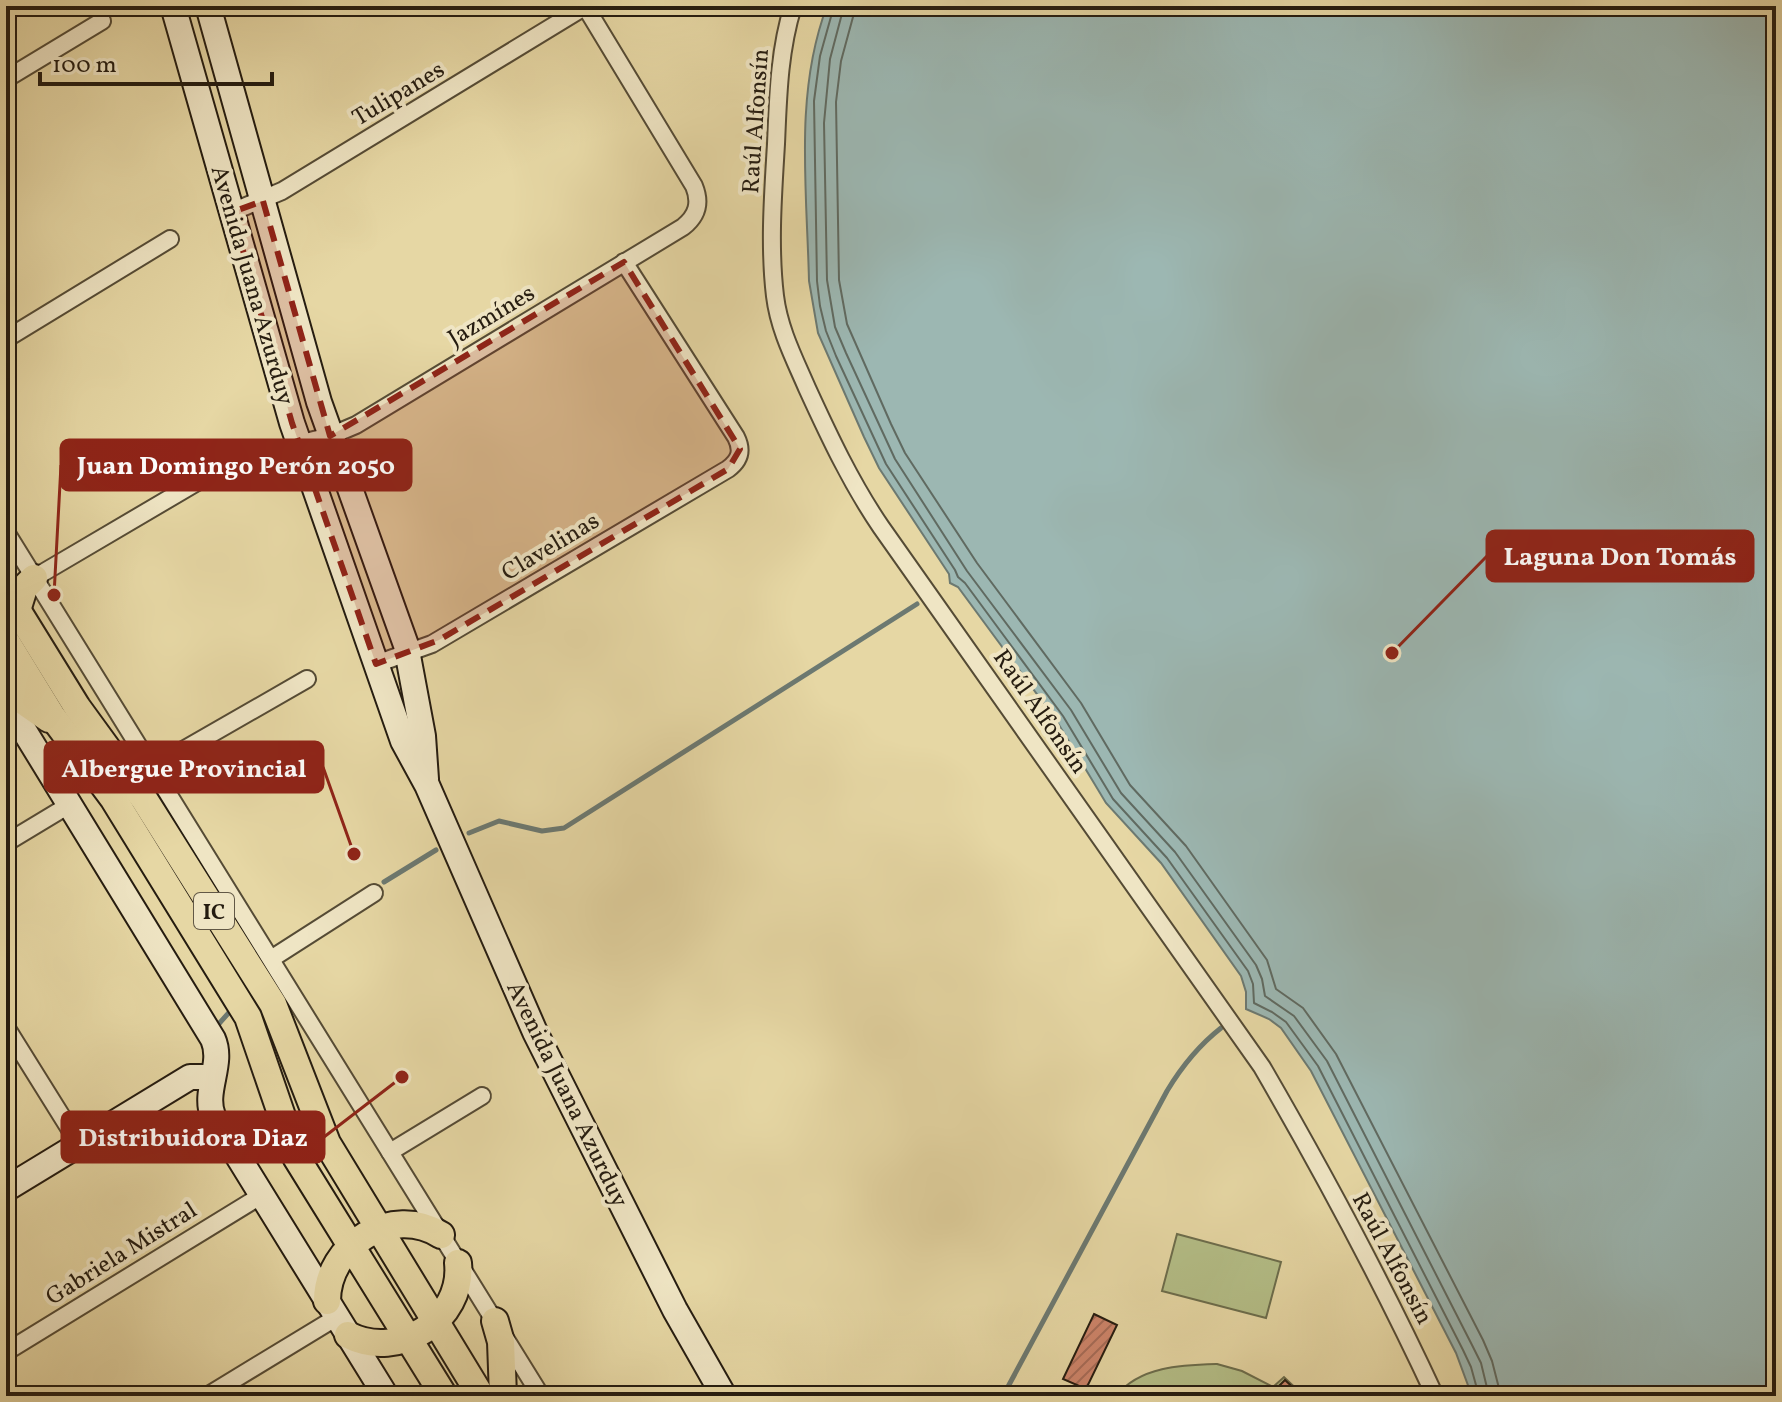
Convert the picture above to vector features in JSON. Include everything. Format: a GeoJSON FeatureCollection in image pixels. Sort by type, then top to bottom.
{"type":"FeatureCollection","features":[{"type":"Feature","properties":{"kind":"main road"},"geometry":{"type":"LineString","coordinates":[[10,610],[34,578]]}},
{"type":"Feature","properties":{"kind":"main road","name":"IC"},"geometry":{"type":"LineString","coordinates":[[10,610],[144,799],[273,1004],[327,1143],[481,1396]]}},
{"type":"Feature","properties":{"kind":"main road","name":"IC"},"geometry":{"type":"LineString","coordinates":[[6,641],[61,728],[113,798],[248,1017],[296,1157],[444,1396]]}},
{"type":"Feature","properties":{"kind":"main road"},"geometry":{"type":"LineString","coordinates":[[6,689],[61,728]]}},
{"type":"Feature","properties":{"kind":"main road"},"geometry":{"type":"LineString","coordinates":[[441,1235],[406,1223],[378,1229],[351,1247],[330,1275],[338,1318],[378,1344],[408,1338],[435,1322],[447,1310],[454,1295],[458,1263]]}},
{"type":"Feature","properties":{"kind":"main road"},"geometry":{"type":"LineString","coordinates":[[495,1321],[501,1342],[503,1396]]}},
{"type":"Feature","properties":{"kind":"street","name":"Avenida Juana Azurduy"},"geometry":{"type":"LineString","coordinates":[[173,6],[298,444],[403,741],[427,785],[535,1032],[675,1310],[724,1396]]}},
{"type":"Feature","properties":{"kind":"street","name":"Avenida Juana Azurduy"},"geometry":{"type":"LineString","coordinates":[[208,6],[330,436],[408,654],[423,736],[427,785]]}},
{"type":"Feature","properties":{"kind":"street","name":"Tulipanes"},"geometry":{"type":"LineString","coordinates":[[232,212],[282,191],[586,6]]}},
{"type":"Feature","properties":{"kind":"street","name":"Jazmínes"},"geometry":{"type":"LineString","coordinates":[[298,444],[356,425],[683,227],[697,208],[698,197],[694,186],[586,6]]}},
{"type":"Feature","properties":{"kind":"street","name":"Raúl Alfonsín"},"geometry":{"type":"LineString","coordinates":[[793,6],[785,34],[780,74],[773,200],[775,296],[785,338],[834,447],[874,517],[1262,1067],[1382,1285],[1435,1396]]}},
{"type":"Feature","properties":{"kind":"street"},"geometry":{"type":"LineString","coordinates":[[6,79],[102,21]]}},
{"type":"Feature","properties":{"kind":"street"},"geometry":{"type":"LineString","coordinates":[[6,339],[170,239]]}},
{"type":"Feature","properties":{"kind":"street","name":"Clavelinas"},"geometry":{"type":"LineString","coordinates":[[376,664],[439,640],[735,463],[740,454],[736,437],[624,262]]}},
{"type":"Feature","properties":{"kind":"street"},"geometry":{"type":"LineString","coordinates":[[34,578],[238,458]]}},
{"type":"Feature","properties":{"kind":"street"},"geometry":{"type":"LineString","coordinates":[[6,532],[541,1396]]}},
{"type":"Feature","properties":{"kind":"street"},"geometry":{"type":"LineString","coordinates":[[152,768],[307,679]]}},
{"type":"Feature","properties":{"kind":"street"},"geometry":{"type":"LineString","coordinates":[[6,701],[213,1039],[216,1051],[210,1100],[212,1113],[386,1396]]}},
{"type":"Feature","properties":{"kind":"street"},"geometry":{"type":"LineString","coordinates":[[6,843],[69,805]]}},
{"type":"Feature","properties":{"kind":"street"},"geometry":{"type":"LineString","coordinates":[[271,959],[374,893]]}},
{"type":"Feature","properties":{"kind":"street"},"geometry":{"type":"LineString","coordinates":[[6,1027],[79,1144]]}},
{"type":"Feature","properties":{"kind":"street"},"geometry":{"type":"LineString","coordinates":[[6,1189],[190,1077],[213,1077]]}},
{"type":"Feature","properties":{"kind":"street"},"geometry":{"type":"LineString","coordinates":[[390,1152],[482,1096]]}},
{"type":"Feature","properties":{"kind":"street","name":"Gabriela Mistral"},"geometry":{"type":"LineString","coordinates":[[6,1352],[262,1195]]}},
{"type":"Feature","properties":{"kind":"street"},"geometry":{"type":"LineString","coordinates":[[207,1396],[338,1318]]}},
{"type":"Feature","properties":{"kind":"highlighted area"},"geometry":{"type":"Polygon","coordinates":[[[263,201],[330,436],[624,262],[740,449],[728,469],[439,640],[376,664],[292,423],[232,212],[263,201]]]}},
{"type":"Feature","properties":{"kind":"green space"},"geometry":{"type":"Polygon","coordinates":[[[1177,1234],[1281,1262],[1266,1318],[1162,1291],[1177,1234]]]}},
{"type":"Feature","properties":{"kind":"green space"},"geometry":{"type":"Polygon","coordinates":[[[1217,1364],[1242,1371],[1273,1387],[1284,1377],[1304,1396],[1116,1396],[1137,1378],[1149,1373],[1176,1367],[1217,1364]]]}},
{"type":"Feature","properties":{"kind":"water"},"geometry":{"type":"Polygon","coordinates":[[[827,6],[1776,6],[1776,1396],[1472,1396],[1456,1353],[1311,1071],[1281,1028],[1246,1009],[1246,992],[1241,976],[1161,863],[1106,803],[1056,720],[958,587],[950,583],[949,574],[879,468],[864,437],[818,333],[809,281],[806,107],[817,39],[827,6]]]}},
{"type":"Feature","properties":{"kind":"building"},"geometry":{"type":"Polygon","coordinates":[[[1094,1314],[1117,1325],[1086,1389],[1063,1379],[1094,1314]]]}},
{"type":"Feature","properties":{"kind":"building"},"geometry":{"type":"Polygon","coordinates":[[[1285,1380],[1302,1396],[1269,1396],[1285,1380]]]}},
{"type":"Feature","properties":{"kind":"waterway"},"geometry":{"type":"LineString","coordinates":[[469,833],[499,821],[542,831],[564,828],[917,604]]}},
{"type":"Feature","properties":{"kind":"waterway"},"geometry":{"type":"LineString","coordinates":[[384,882],[436,850]]}},
{"type":"Feature","properties":{"kind":"waterway"},"geometry":{"type":"LineString","coordinates":[[216,1027],[233,1008]]}},
{"type":"Feature","properties":{"kind":"waterway"},"geometry":{"type":"LineString","coordinates":[[1003,1396],[1167,1091],[1191,1057],[1221,1028]]}},
{"type":"Feature","properties":{"kind":"place","name":"Juan Domingo Perón 2050"},"geometry":{"type":"Point","coordinates":[54,595]}},
{"type":"Feature","properties":{"kind":"place","name":"Laguna Don Tomás"},"geometry":{"type":"Point","coordinates":[1392,653]}},
{"type":"Feature","properties":{"kind":"place","name":"Albergue Provincial"},"geometry":{"type":"Point","coordinates":[354,854]}},
{"type":"Feature","properties":{"kind":"place","name":"Distribuidora Diaz"},"geometry":{"type":"Point","coordinates":[402,1077]}}]}
